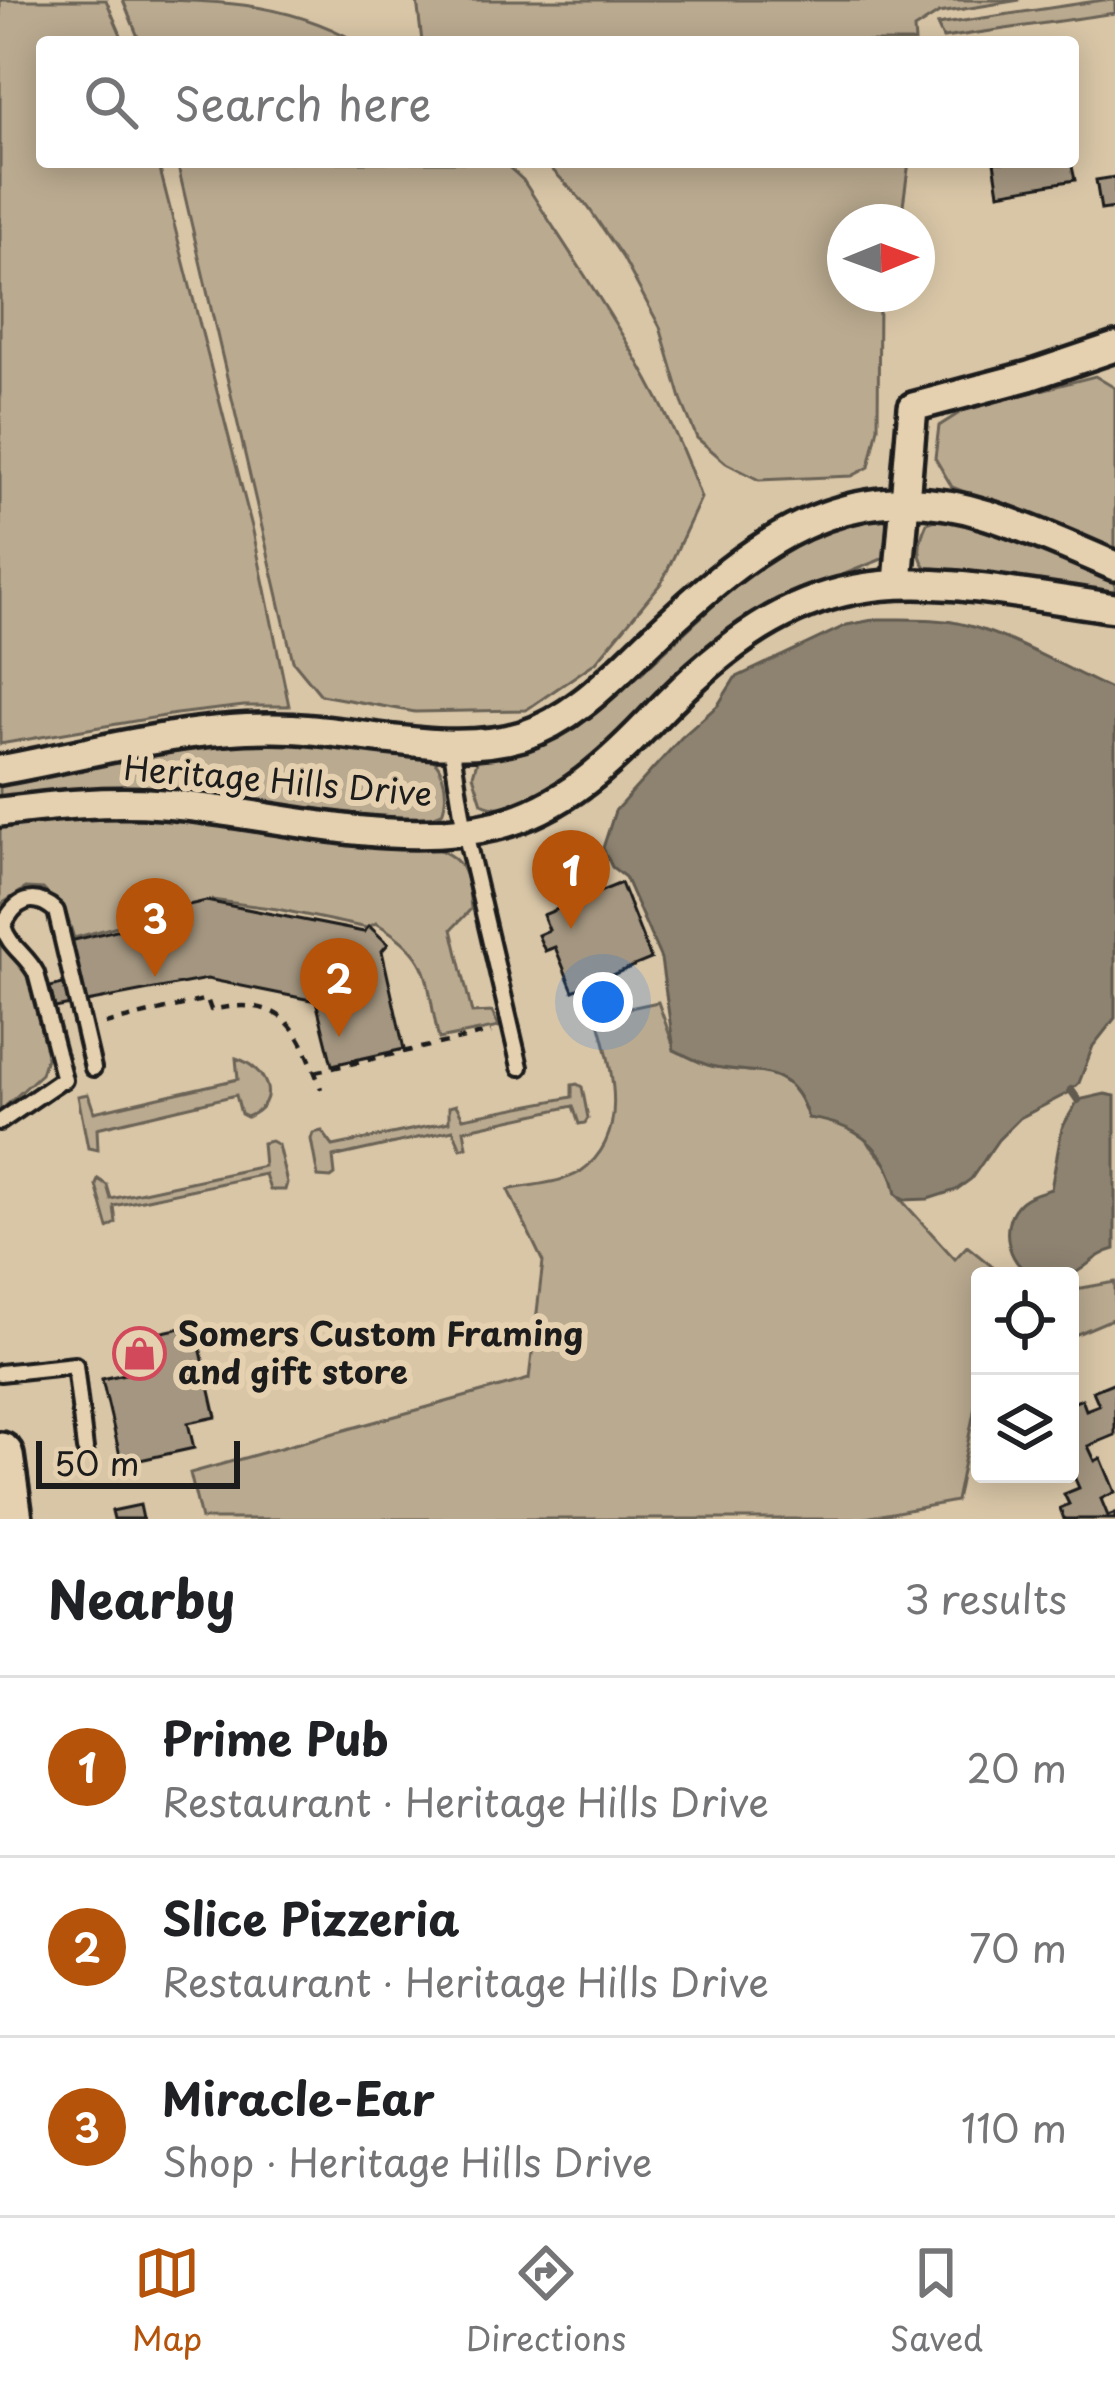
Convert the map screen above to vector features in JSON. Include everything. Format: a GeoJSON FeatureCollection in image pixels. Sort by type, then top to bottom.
{"type":"FeatureCollection","features":[{"type":"Feature","properties":{"kind":"main road"},"geometry":{"type":"LineString","coordinates":[[0,1456],[9,1519]]}},
{"type":"Feature","properties":{"kind":"street"},"geometry":{"type":"LineString","coordinates":[[898,583],[913,407],[1029,376],[1115,346]]}},
{"type":"Feature","properties":{"kind":"street","name":"Heritage Hills Drive"},"geometry":{"type":"LineString","coordinates":[[0,770],[170,739],[269,728],[451,743],[520,736],[578,708],[712,584],[771,541],[832,511],[868,502],[906,501],[985,514],[1115,566]]}},
{"type":"Feature","properties":{"kind":"street","name":"Heritage Hills Drive"},"geometry":{"type":"LineString","coordinates":[[0,812],[105,801],[389,832],[465,832],[536,812],[573,791],[737,639],[777,614],[855,587],[943,584],[1115,608]]}},
{"type":"Feature","properties":{"kind":"lane"},"geometry":{"type":"LineString","coordinates":[[451,743],[465,832],[520,1067]]}},
{"type":"Feature","properties":{"kind":"lane"},"geometry":{"type":"LineString","coordinates":[[0,1122],[60,1082],[36,973],[7,941],[3,926],[11,908],[24,899],[44,900],[56,911],[93,1068]]}},
{"type":"Feature","properties":{"kind":"lane"},"geometry":{"type":"LineString","coordinates":[[0,1373],[75,1365],[85,1450]]}},
{"type":"Feature","properties":{"kind":"path"},"geometry":{"type":"LineString","coordinates":[[100,1025],[208,999],[211,1010],[253,1004],[272,1010],[292,1025],[303,1039],[321,1089]]}},
{"type":"Feature","properties":{"kind":"path"},"geometry":{"type":"LineString","coordinates":[[315,1072],[498,1030]]}},
{"type":"Feature","properties":{"kind":"shaded area"},"geometry":{"type":"Polygon","coordinates":[[[0,0],[106,0],[121,36],[36,36],[36,168],[160,168],[253,531],[289,706],[176,714],[0,744],[0,0]]]}},
{"type":"Feature","properties":{"kind":"shaded area"},"geometry":{"type":"Polygon","coordinates":[[[123,0],[245,5],[302,18],[345,36],[138,36],[123,0]]]}},
{"type":"Feature","properties":{"kind":"shaded area"},"geometry":{"type":"Polygon","coordinates":[[[417,0],[1020,0],[939,13],[914,29],[915,36],[421,36],[417,0]]]}},
{"type":"Feature","properties":{"kind":"shaded area"},"geometry":{"type":"Polygon","coordinates":[[[1115,0],[1115,13],[957,36],[942,36],[937,25],[1115,0]]]}},
{"type":"Feature","properties":{"kind":"shaded area"},"geometry":{"type":"Polygon","coordinates":[[[178,168],[510,168],[523,180],[645,374],[701,498],[662,582],[596,662],[526,710],[415,712],[321,695],[293,661],[178,168]]]}},
{"type":"Feature","properties":{"kind":"shaded area"},"geometry":{"type":"Polygon","coordinates":[[[551,168],[908,168],[903,204],[827,204],[827,312],[879,312],[878,427],[869,467],[852,476],[759,480],[726,463],[697,438],[660,327],[623,258],[588,207],[551,168]]]}},
{"type":"Feature","properties":{"kind":"shaded area"},"geometry":{"type":"Polygon","coordinates":[[[1095,376],[1115,388],[1115,550],[952,487],[935,458],[939,426],[964,410],[1095,376]]]}},
{"type":"Feature","properties":{"kind":"shaded area"},"geometry":{"type":"Polygon","coordinates":[[[857,518],[884,518],[892,532],[889,556],[761,611],[583,767],[545,793],[511,806],[482,803],[473,775],[478,758],[522,749],[576,728],[729,591],[781,551],[857,518]]]}},
{"type":"Feature","properties":{"kind":"shaded area"},"geometry":{"type":"Polygon","coordinates":[[[941,518],[976,522],[1115,577],[1115,597],[931,571],[922,561],[920,543],[927,523],[941,518]]]}},
{"type":"Feature","properties":{"kind":"shaded area"},"geometry":{"type":"Polygon","coordinates":[[[878,619],[966,625],[1010,640],[1115,691],[1115,1018],[1093,1046],[1079,1083],[1020,1118],[971,1179],[956,1190],[928,1199],[904,1200],[896,1194],[876,1150],[854,1132],[808,1118],[801,1100],[782,1079],[711,1066],[674,1050],[661,959],[625,877],[612,867],[603,848],[615,811],[718,705],[735,678],[847,625],[878,619]]]}},
{"type":"Feature","properties":{"kind":"shaded area"},"geometry":{"type":"Polygon","coordinates":[[[265,741],[430,757],[444,783],[442,813],[407,820],[159,790],[51,792],[0,799],[0,784],[31,777],[265,741]]]}},
{"type":"Feature","properties":{"kind":"shaded area"},"geometry":{"type":"Polygon","coordinates":[[[150,816],[425,845],[448,854],[461,867],[470,896],[471,909],[452,929],[472,1013],[492,1012],[499,1027],[439,1039],[418,960],[376,923],[367,928],[212,900],[74,938],[66,913],[43,889],[26,888],[0,905],[0,827],[67,817],[150,816]]]}},
{"type":"Feature","properties":{"kind":"shaded area"},"geometry":{"type":"Polygon","coordinates":[[[0,943],[28,973],[47,1055],[41,1074],[0,1111],[0,943]]]}},
{"type":"Feature","properties":{"kind":"shaded area"},"geometry":{"type":"Polygon","coordinates":[[[658,1002],[675,1050],[712,1066],[781,1079],[801,1100],[808,1118],[843,1123],[864,1138],[892,1171],[896,1194],[955,1259],[967,1246],[993,1267],[971,1267],[971,1427],[956,1501],[860,1519],[201,1519],[190,1473],[529,1379],[543,1262],[508,1190],[573,1176],[597,1157],[607,1139],[614,1099],[597,1015],[658,1002]]]}},
{"type":"Feature","properties":{"kind":"shaded area"},"geometry":{"type":"Polygon","coordinates":[[[236,1058],[255,1069],[266,1085],[265,1102],[247,1117],[241,1114],[236,1095],[97,1128],[98,1150],[88,1148],[78,1096],[88,1094],[94,1112],[238,1079],[236,1058]]]}},
{"type":"Feature","properties":{"kind":"shaded area"},"geometry":{"type":"Polygon","coordinates":[[[572,1085],[582,1087],[585,1123],[579,1124],[573,1106],[464,1130],[467,1147],[461,1149],[453,1130],[333,1157],[335,1175],[318,1177],[313,1133],[322,1131],[333,1146],[449,1122],[449,1107],[456,1105],[463,1118],[572,1097],[572,1085]]]}},
{"type":"Feature","properties":{"kind":"shaded area"},"geometry":{"type":"Polygon","coordinates":[[[1115,1096],[1115,1249],[1079,1270],[1021,1267],[1010,1247],[1011,1215],[1024,1200],[1051,1189],[1062,1128],[1078,1100],[1115,1096]]]}},
{"type":"Feature","properties":{"kind":"shaded area"},"geometry":{"type":"Polygon","coordinates":[[[262,1143],[278,1145],[285,1190],[270,1190],[265,1174],[114,1206],[116,1223],[108,1228],[98,1179],[107,1185],[111,1199],[264,1166],[262,1143]]]}},
{"type":"Feature","properties":{"kind":"shaded area"},"geometry":{"type":"Polygon","coordinates":[[[1115,1282],[1115,1318],[1079,1333],[1079,1288],[1115,1282]]]}},
{"type":"Feature","properties":{"kind":"building"},"geometry":{"type":"Polygon","coordinates":[[[995,168],[1072,168],[1075,180],[999,193],[995,168]]]}},
{"type":"Feature","properties":{"kind":"building"},"geometry":{"type":"Polygon","coordinates":[[[1115,177],[1115,208],[1101,210],[1096,180],[1115,177]]]}},
{"type":"Feature","properties":{"kind":"building"},"geometry":{"type":"Polygon","coordinates":[[[621,883],[651,959],[573,991],[555,947],[545,951],[538,935],[549,930],[543,915],[621,883]]]}},
{"type":"Feature","properties":{"kind":"building"},"geometry":{"type":"Polygon","coordinates":[[[206,901],[364,932],[369,926],[388,944],[382,951],[404,1049],[332,1065],[316,1001],[207,979],[55,1008],[50,987],[80,980],[70,941],[121,929],[119,921],[206,901]]]}},
{"type":"Feature","properties":{"kind":"building"},"geometry":{"type":"Polygon","coordinates":[[[195,1325],[216,1417],[188,1423],[194,1448],[122,1464],[102,1379],[134,1372],[126,1340],[195,1325]]]}},
{"type":"Feature","properties":{"kind":"building"},"geometry":{"type":"Polygon","coordinates":[[[1115,1382],[1115,1435],[1088,1446],[1095,1461],[1101,1458],[1115,1492],[1101,1499],[1108,1516],[1115,1513],[1115,1519],[1064,1519],[1060,1508],[1069,1504],[1064,1494],[1079,1488],[1079,1400],[1086,1410],[1099,1405],[1093,1391],[1115,1382]]]}},
{"type":"Feature","properties":{"kind":"building"},"geometry":{"type":"Polygon","coordinates":[[[140,1505],[143,1519],[114,1519],[112,1511],[140,1505]]]}},
{"type":"Feature","properties":{"kind":"waterway"},"geometry":{"type":"LineString","coordinates":[[1071,1090],[1078,1100]]}},
{"type":"Feature","properties":{"kind":"place","name":"Prime Pub"},"geometry":{"type":"Point","coordinates":[571,929]}},
{"type":"Feature","properties":{"kind":"place","name":"Miracle-Ear"},"geometry":{"type":"Point","coordinates":[155,977]}},
{"type":"Feature","properties":{"kind":"place","name":"Slice Pizzeria"},"geometry":{"type":"Point","coordinates":[339,1037]}},
{"type":"Feature","properties":{"kind":"place","name":"Somers Custom Framing and gift store"},"geometry":{"type":"Point","coordinates":[139,1353]}}]}
